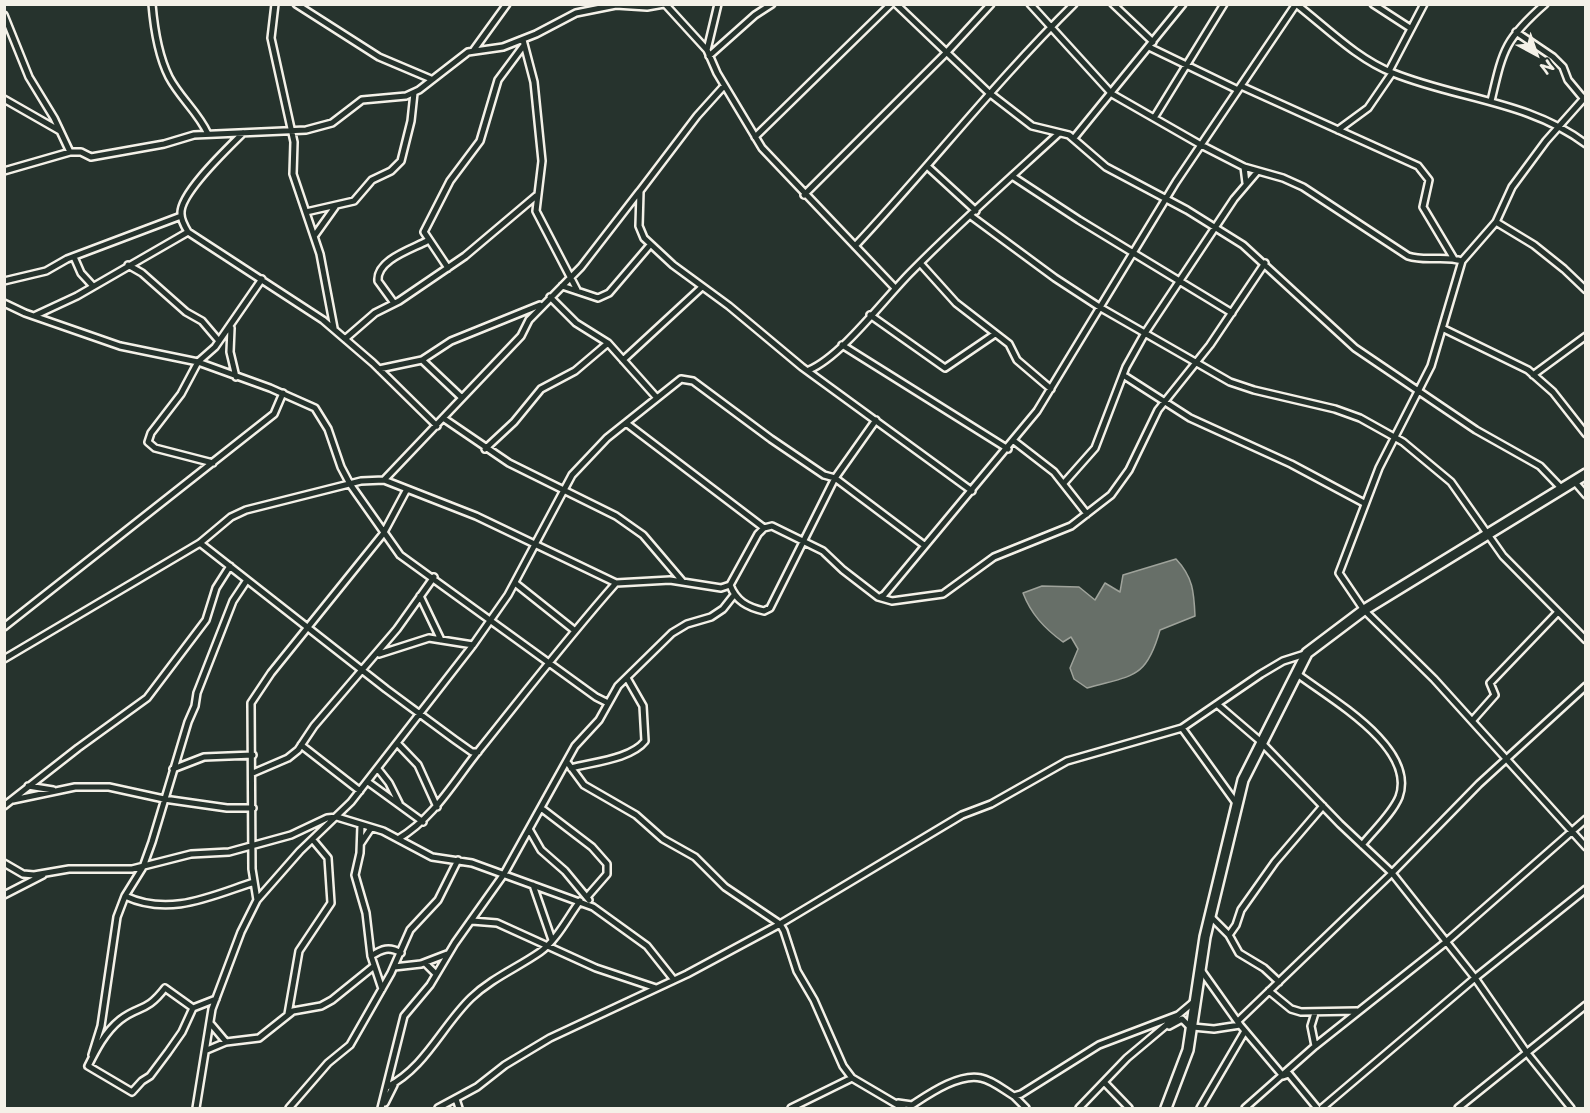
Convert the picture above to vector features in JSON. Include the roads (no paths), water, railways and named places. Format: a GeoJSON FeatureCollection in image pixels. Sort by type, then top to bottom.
{"type":"FeatureCollection","features":[{"type":"Feature","properties":{"kind":"main road"},"geometry":{"type":"LineString","coordinates":[[1166,1108],[1185,1064],[1193,1029],[1200,969],[1210,916],[1243,780],[1260,741],[1307,653],[1365,610],[1586,474]]}},
{"type":"Feature","properties":{"kind":"street"},"geometry":{"type":"LineString","coordinates":[[152,4],[154,27],[169,77],[200,116],[208,134]]}},
{"type":"Feature","properties":{"kind":"street"},"geometry":{"type":"LineString","coordinates":[[275,4],[271,38],[294,142],[293,174],[315,235],[334,330]]}},
{"type":"Feature","properties":{"kind":"street"},"geometry":{"type":"LineString","coordinates":[[296,4],[379,57],[403,70],[431,79]]}},
{"type":"Feature","properties":{"kind":"street"},"geometry":{"type":"LineString","coordinates":[[4,171],[70,152],[81,152],[92,157],[208,134],[291,132],[332,123],[362,100],[389,99],[414,93],[473,51],[507,4]]}},
{"type":"Feature","properties":{"kind":"street"},"geometry":{"type":"LineString","coordinates":[[576,13],[582,4]]}},
{"type":"Feature","properties":{"kind":"street"},"geometry":{"type":"LineString","coordinates":[[473,51],[523,42],[576,13],[616,5],[647,7],[664,4],[708,53],[724,86],[755,137],[804,195],[895,288]]}},
{"type":"Feature","properties":{"kind":"street"},"geometry":{"type":"LineString","coordinates":[[708,53],[718,4]]}},
{"type":"Feature","properties":{"kind":"street"},"geometry":{"type":"LineString","coordinates":[[708,53],[771,4]]}},
{"type":"Feature","properties":{"kind":"street"},"geometry":{"type":"LineString","coordinates":[[755,137],[894,4],[988,92],[1032,126],[1074,138],[1106,167],[1216,227],[1265,263],[1337,333],[1419,392],[1540,466],[1562,489]]}},
{"type":"Feature","properties":{"kind":"street"},"geometry":{"type":"LineString","coordinates":[[804,195],[946,53],[991,4]]}},
{"type":"Feature","properties":{"kind":"street"},"geometry":{"type":"LineString","coordinates":[[1030,4],[1112,94],[1201,146],[1244,167],[1283,178],[1303,187],[1408,256],[1417,259],[1462,261]]}},
{"type":"Feature","properties":{"kind":"street"},"geometry":{"type":"LineString","coordinates":[[855,246],[927,166],[988,92],[1074,4]]}},
{"type":"Feature","properties":{"kind":"street"},"geometry":{"type":"LineString","coordinates":[[1113,4],[1151,44],[1185,66],[1418,166],[1429,180],[1423,207],[1425,213],[1440,232],[1454,259]]}},
{"type":"Feature","properties":{"kind":"street"},"geometry":{"type":"LineString","coordinates":[[1074,138],[1183,4]]}},
{"type":"Feature","properties":{"kind":"street"},"geometry":{"type":"LineString","coordinates":[[1154,118],[1224,4]]}},
{"type":"Feature","properties":{"kind":"street"},"geometry":{"type":"LineString","coordinates":[[878,597],[884,595],[1014,441],[1051,389],[1166,199],[1296,4],[1350,47],[1390,72],[1545,118],[1586,144]]}},
{"type":"Feature","properties":{"kind":"street"},"geometry":{"type":"LineString","coordinates":[[1373,4],[1410,28]]}},
{"type":"Feature","properties":{"kind":"street"},"geometry":{"type":"LineString","coordinates":[[1338,130],[1368,108],[1390,72],[1424,4]]}},
{"type":"Feature","properties":{"kind":"street"},"geometry":{"type":"LineString","coordinates":[[1491,101],[1502,55],[1516,32],[1545,4]]}},
{"type":"Feature","properties":{"kind":"street"},"geometry":{"type":"LineString","coordinates":[[4,15],[29,77],[70,152]]}},
{"type":"Feature","properties":{"kind":"street"},"geometry":{"type":"LineString","coordinates":[[1516,32],[1558,62],[1568,80],[1584,97],[1558,125],[1512,187],[1496,222],[1462,261],[1444,329],[1419,392],[1394,436],[1364,503],[1339,573],[1365,610],[1472,721],[1586,847]]}},
{"type":"Feature","properties":{"kind":"street"},"geometry":{"type":"LineString","coordinates":[[523,42],[534,82],[542,161],[536,196],[536,212],[577,290]]}},
{"type":"Feature","properties":{"kind":"street"},"geometry":{"type":"LineString","coordinates":[[447,268],[427,241],[424,232],[437,202],[480,141],[498,80],[523,42]]}},
{"type":"Feature","properties":{"kind":"street"},"geometry":{"type":"LineString","coordinates":[[384,480],[437,426],[460,397],[521,336],[541,304],[570,278],[608,235],[697,116],[724,86]]}},
{"type":"Feature","properties":{"kind":"street"},"geometry":{"type":"LineString","coordinates":[[306,212],[354,201],[372,180],[391,171],[401,161],[411,121],[414,93]]}},
{"type":"Feature","properties":{"kind":"street"},"geometry":{"type":"LineString","coordinates":[[4,99],[62,134]]}},
{"type":"Feature","properties":{"kind":"street"},"geometry":{"type":"LineString","coordinates":[[4,104],[27,111]]}},
{"type":"Feature","properties":{"kind":"street"},"geometry":{"type":"LineString","coordinates":[[243,133],[198,182],[182,207],[181,216],[188,232],[262,279],[334,330],[379,369],[437,426]]}},
{"type":"Feature","properties":{"kind":"street"},"geometry":{"type":"LineString","coordinates":[[809,370],[818,366],[842,345],[920,263],[1058,134]]}},
{"type":"Feature","properties":{"kind":"street"},"geometry":{"type":"LineString","coordinates":[[927,166],[973,214],[1054,278],[1101,308],[1238,385],[1335,409],[1360,418],[1394,436],[1427,459],[1451,482],[1503,556],[1586,640]]}},
{"type":"Feature","properties":{"kind":"street"},"geometry":{"type":"LineString","coordinates":[[1244,167],[1246,183]]}},
{"type":"Feature","properties":{"kind":"street"},"geometry":{"type":"LineString","coordinates":[[1064,483],[1095,448],[1123,375],[1145,333],[1246,183],[1257,171]]}},
{"type":"Feature","properties":{"kind":"street"},"geometry":{"type":"LineString","coordinates":[[1012,176],[1232,313]]}},
{"type":"Feature","properties":{"kind":"street"},"geometry":{"type":"LineString","coordinates":[[640,191],[639,226],[650,245],[802,367],[972,491]]}},
{"type":"Feature","properties":{"kind":"street"},"geometry":{"type":"LineString","coordinates":[[345,339],[375,313],[447,268],[536,196]]}},
{"type":"Feature","properties":{"kind":"street"},"geometry":{"type":"LineString","coordinates":[[315,235],[334,207]]}},
{"type":"Feature","properties":{"kind":"street"},"geometry":{"type":"LineString","coordinates":[[4,281],[46,271],[74,257],[181,216]]}},
{"type":"Feature","properties":{"kind":"street"},"geometry":{"type":"LineString","coordinates":[[1496,222],[1534,245],[1564,268],[1586,290]]}},
{"type":"Feature","properties":{"kind":"street"},"geometry":{"type":"LineString","coordinates":[[34,316],[57,306],[188,232]]}},
{"type":"Feature","properties":{"kind":"street"},"geometry":{"type":"LineString","coordinates":[[394,303],[378,281],[380,270],[393,259],[427,241]]}},
{"type":"Feature","properties":{"kind":"street"},"geometry":{"type":"LineString","coordinates":[[562,286],[598,298],[609,293],[650,245]]}},
{"type":"Feature","properties":{"kind":"street"},"geometry":{"type":"LineString","coordinates":[[74,257],[81,273],[92,285]]}},
{"type":"Feature","properties":{"kind":"street"},"geometry":{"type":"LineString","coordinates":[[920,263],[956,303],[1009,344],[1017,360],[1051,389]]}},
{"type":"Feature","properties":{"kind":"street"},"geometry":{"type":"LineString","coordinates":[[4,659],[200,543],[231,517],[246,510],[350,484],[384,480],[537,543],[616,583],[670,580],[721,588],[730,585],[750,546],[764,528],[772,526],[823,551],[878,597],[892,601],[943,594],[994,557],[1071,526],[1111,495],[1129,470],[1150,424],[1197,363],[1265,263]]}},
{"type":"Feature","properties":{"kind":"street"},"geometry":{"type":"LineString","coordinates":[[128,265],[142,273],[186,312],[202,321],[219,341]]}},
{"type":"Feature","properties":{"kind":"street"},"geometry":{"type":"LineString","coordinates":[[213,463],[151,446],[148,442],[151,433],[181,394],[198,362],[231,326],[262,279]]}},
{"type":"Feature","properties":{"kind":"street"},"geometry":{"type":"LineString","coordinates":[[623,360],[702,286]]}},
{"type":"Feature","properties":{"kind":"street"},"geometry":{"type":"LineString","coordinates":[[550,297],[576,323],[608,343],[657,399]]}},
{"type":"Feature","properties":{"kind":"street"},"geometry":{"type":"LineString","coordinates":[[4,303],[120,346],[198,362],[283,393],[315,408],[322,417],[350,484],[383,534],[400,555],[434,577],[548,663],[608,703]]}},
{"type":"Feature","properties":{"kind":"street"},"geometry":{"type":"LineString","coordinates":[[379,369],[422,360],[451,341],[541,304]]}},
{"type":"Feature","properties":{"kind":"street"},"geometry":{"type":"LineString","coordinates":[[870,315],[945,368],[995,334]]}},
{"type":"Feature","properties":{"kind":"street"},"geometry":{"type":"LineString","coordinates":[[231,326],[230,352],[236,377]]}},
{"type":"Feature","properties":{"kind":"street"},"geometry":{"type":"LineString","coordinates":[[1444,329],[1516,362],[1553,392],[1586,434]]}},
{"type":"Feature","properties":{"kind":"street"},"geometry":{"type":"LineString","coordinates":[[1533,375],[1586,336]]}},
{"type":"Feature","properties":{"kind":"street"},"geometry":{"type":"LineString","coordinates":[[485,449],[514,422],[541,389],[575,371],[608,343]]}},
{"type":"Feature","properties":{"kind":"street"},"geometry":{"type":"LineString","coordinates":[[842,345],[1008,448]]}},
{"type":"Feature","properties":{"kind":"street"},"geometry":{"type":"LineString","coordinates":[[422,360],[460,397]]}},
{"type":"Feature","properties":{"kind":"street"},"geometry":{"type":"LineString","coordinates":[[1123,375],[1190,418],[1291,464],[1364,503]]}},
{"type":"Feature","properties":{"kind":"street"},"geometry":{"type":"LineString","coordinates":[[196,1108],[216,999],[241,932],[257,900],[360,792],[473,645],[515,583],[564,489],[586,460],[626,423],[681,379],[689,379],[824,475],[835,478],[924,545]]}},
{"type":"Feature","properties":{"kind":"street"},"geometry":{"type":"LineString","coordinates":[[4,627],[274,414],[283,393]]}},
{"type":"Feature","properties":{"kind":"street"},"geometry":{"type":"LineString","coordinates":[[443,418],[485,449],[616,516],[643,535],[683,582]]}},
{"type":"Feature","properties":{"kind":"street"},"geometry":{"type":"LineString","coordinates":[[730,585],[734,595],[756,609],[764,611],[770,608],[835,478],[876,420]]}},
{"type":"Feature","properties":{"kind":"street"},"geometry":{"type":"LineString","coordinates":[[626,423],[764,528]]}},
{"type":"Feature","properties":{"kind":"street"},"geometry":{"type":"LineString","coordinates":[[1014,441],[1064,483],[1087,514]]}},
{"type":"Feature","properties":{"kind":"street"},"geometry":{"type":"LineString","coordinates":[[1574,481],[1586,495]]}},
{"type":"Feature","properties":{"kind":"street"},"geometry":{"type":"LineString","coordinates":[[257,900],[254,882],[254,773],[251,702],[271,673],[383,534],[407,489]]}},
{"type":"Feature","properties":{"kind":"street"},"geometry":{"type":"LineString","coordinates":[[200,543],[419,713],[455,740],[477,752]]}},
{"type":"Feature","properties":{"kind":"street"},"geometry":{"type":"LineString","coordinates":[[4,806],[147,698],[206,620],[216,588],[230,566]]}},
{"type":"Feature","properties":{"kind":"street"},"geometry":{"type":"LineString","coordinates":[[254,773],[288,759],[302,745],[362,669],[378,654],[434,577]]}},
{"type":"Feature","properties":{"kind":"street"},"geometry":{"type":"LineString","coordinates":[[216,999],[193,1008],[182,1032],[168,1052],[150,1076],[132,1092],[88,1066],[101,1026],[117,917],[125,896],[142,867],[207,668],[233,601],[247,580]]}},
{"type":"Feature","properties":{"kind":"street"},"geometry":{"type":"LineString","coordinates":[[515,583],[574,630]]}},
{"type":"Feature","properties":{"kind":"street"},"geometry":{"type":"LineString","coordinates":[[398,839],[423,822],[437,807],[477,752],[574,630],[616,583]]}},
{"type":"Feature","properties":{"kind":"street"},"geometry":{"type":"LineString","coordinates":[[381,1108],[404,1016],[436,974],[504,874],[575,746],[599,720],[618,686],[672,633],[687,624],[711,617],[723,609],[734,595]]}},
{"type":"Feature","properties":{"kind":"street"},"geometry":{"type":"LineString","coordinates":[[420,596],[441,640]]}},
{"type":"Feature","properties":{"kind":"street"},"geometry":{"type":"LineString","coordinates":[[1472,721],[1495,695],[1490,683],[1537,631],[1558,612]]}},
{"type":"Feature","properties":{"kind":"street"},"geometry":{"type":"LineString","coordinates":[[378,654],[427,639],[473,645]]}},
{"type":"Feature","properties":{"kind":"street"},"geometry":{"type":"LineString","coordinates":[[442,1108],[550,1038],[674,980],[780,924],[952,821],[991,804],[1067,761],[1182,728],[1261,674],[1307,653]]}},
{"type":"Feature","properties":{"kind":"street"},"geometry":{"type":"LineString","coordinates":[[1296,673],[1383,740],[1401,768],[1402,778],[1397,801],[1362,845]]}},
{"type":"Feature","properties":{"kind":"street"},"geometry":{"type":"LineString","coordinates":[[572,768],[624,754],[639,748],[645,741],[643,706],[627,678]]}},
{"type":"Feature","properties":{"kind":"street"},"geometry":{"type":"LineString","coordinates":[[1160,1031],[1182,1019],[1193,1029],[1214,1029],[1239,1023],[1479,784],[1584,690]]}},
{"type":"Feature","properties":{"kind":"street"},"geometry":{"type":"LineString","coordinates":[[1218,705],[1260,741],[1392,873],[1475,978],[1527,1053],[1571,1108]]}},
{"type":"Feature","properties":{"kind":"street"},"geometry":{"type":"LineString","coordinates":[[1182,728],[1237,804]]}},
{"type":"Feature","properties":{"kind":"street"},"geometry":{"type":"LineString","coordinates":[[397,743],[418,765],[437,807]]}},
{"type":"Feature","properties":{"kind":"street"},"geometry":{"type":"LineString","coordinates":[[302,745],[360,792]]}},
{"type":"Feature","properties":{"kind":"street"},"geometry":{"type":"LineString","coordinates":[[173,769],[204,757],[253,756]]}},
{"type":"Feature","properties":{"kind":"street"},"geometry":{"type":"LineString","coordinates":[[567,762],[584,785],[636,816],[663,839],[695,857],[725,887],[780,924],[797,971],[814,1000],[843,1066],[852,1078],[903,1108]]}},
{"type":"Feature","properties":{"kind":"street"},"geometry":{"type":"LineString","coordinates":[[378,769],[389,783],[399,803]]}},
{"type":"Feature","properties":{"kind":"street"},"geometry":{"type":"LineString","coordinates":[[368,782],[423,822]]}},
{"type":"Feature","properties":{"kind":"street"},"geometry":{"type":"LineString","coordinates":[[28,786],[56,790]]}},
{"type":"Feature","properties":{"kind":"street"},"geometry":{"type":"LineString","coordinates":[[11,800],[75,787],[122,788],[164,799],[227,808],[253,808]]}},
{"type":"Feature","properties":{"kind":"street"},"geometry":{"type":"LineString","coordinates":[[1228,935],[1236,925],[1241,910],[1275,862],[1323,806]]}},
{"type":"Feature","properties":{"kind":"street"},"geometry":{"type":"LineString","coordinates":[[541,808],[592,847],[607,864],[607,874],[587,897]]}},
{"type":"Feature","properties":{"kind":"street"},"geometry":{"type":"LineString","coordinates":[[4,863],[23,874],[86,868],[142,867],[191,854],[229,852],[253,843],[291,835],[327,818],[337,817],[398,839],[432,857],[458,860],[504,874],[593,907],[647,946],[674,980]]}},
{"type":"Feature","properties":{"kind":"street"},"geometry":{"type":"LineString","coordinates":[[1245,1108],[1315,1046],[1446,942],[1586,819]]}},
{"type":"Feature","properties":{"kind":"street"},"geometry":{"type":"LineString","coordinates":[[361,825],[361,843],[355,875],[366,913],[371,956],[382,989]]}},
{"type":"Feature","properties":{"kind":"street"},"geometry":{"type":"LineString","coordinates":[[361,843],[371,828]]}},
{"type":"Feature","properties":{"kind":"street"},"geometry":{"type":"LineString","coordinates":[[529,829],[541,850],[565,871],[593,907]]}},
{"type":"Feature","properties":{"kind":"street"},"geometry":{"type":"LineString","coordinates":[[288,1014],[299,951],[331,903],[328,858],[313,840]]}},
{"type":"Feature","properties":{"kind":"street"},"geometry":{"type":"LineString","coordinates":[[289,1108],[328,1063],[350,1045],[394,967],[410,930],[438,900],[458,860]]}},
{"type":"Feature","properties":{"kind":"street"},"geometry":{"type":"LineString","coordinates":[[4,895],[48,873]]}},
{"type":"Feature","properties":{"kind":"street"},"geometry":{"type":"LineString","coordinates":[[125,896],[145,903],[187,905],[254,882]]}},
{"type":"Feature","properties":{"kind":"street"},"geometry":{"type":"LineString","coordinates":[[533,885],[550,942]]}},
{"type":"Feature","properties":{"kind":"street"},"geometry":{"type":"LineString","coordinates":[[1322,1108],[1475,978],[1586,889]]}},
{"type":"Feature","properties":{"kind":"street"},"geometry":{"type":"LineString","coordinates":[[381,1108],[395,1083],[436,1043],[452,1018],[494,979],[541,951],[580,901]]}},
{"type":"Feature","properties":{"kind":"street"},"geometry":{"type":"LineString","coordinates":[[1210,916],[1228,935],[1239,953],[1264,968],[1279,982]]}},
{"type":"Feature","properties":{"kind":"street"},"geometry":{"type":"LineString","coordinates":[[472,921],[497,923],[550,942],[558,949],[596,968],[656,988]]}},
{"type":"Feature","properties":{"kind":"street"},"geometry":{"type":"LineString","coordinates":[[371,956],[384,948],[393,948],[401,953]]}},
{"type":"Feature","properties":{"kind":"street"},"geometry":{"type":"LineString","coordinates":[[394,967],[425,963],[449,953]]}},
{"type":"Feature","properties":{"kind":"street"},"geometry":{"type":"LineString","coordinates":[[425,963],[436,974]]}},
{"type":"Feature","properties":{"kind":"street"},"geometry":{"type":"LineString","coordinates":[[291,1000],[305,1006],[321,1006],[332,1000],[374,966]]}},
{"type":"Feature","properties":{"kind":"street"},"geometry":{"type":"LineString","coordinates":[[1200,969],[1245,1031],[1283,1076]]}},
{"type":"Feature","properties":{"kind":"street"},"geometry":{"type":"LineString","coordinates":[[92,1055],[120,1020],[152,1005],[165,988],[193,1008]]}},
{"type":"Feature","properties":{"kind":"street"},"geometry":{"type":"LineString","coordinates":[[1269,991],[1291,1009],[1314,1013],[1359,1011]]}},
{"type":"Feature","properties":{"kind":"street"},"geometry":{"type":"LineString","coordinates":[[1078,1108],[1127,1058],[1196,1000]]}},
{"type":"Feature","properties":{"kind":"street"},"geometry":{"type":"LineString","coordinates":[[1458,1108],[1586,1005]]}},
{"type":"Feature","properties":{"kind":"street"},"geometry":{"type":"LineString","coordinates":[[207,1050],[226,1042],[259,1038],[288,1014],[305,1006]]}},
{"type":"Feature","properties":{"kind":"street"},"geometry":{"type":"LineString","coordinates":[[1314,1013],[1311,1026],[1315,1046]]}},
{"type":"Feature","properties":{"kind":"street"},"geometry":{"type":"LineString","coordinates":[[1014,1096],[1029,1090],[1106,1041],[1178,1015]]}},
{"type":"Feature","properties":{"kind":"street"},"geometry":{"type":"LineString","coordinates":[[210,1023],[226,1042]]}},
{"type":"Feature","properties":{"kind":"street"},"geometry":{"type":"LineString","coordinates":[[1200,1108],[1245,1031]]}},
{"type":"Feature","properties":{"kind":"street"},"geometry":{"type":"LineString","coordinates":[[1283,1076],[1289,1074],[1317,1108]]}},
{"type":"Feature","properties":{"kind":"street"},"geometry":{"type":"LineString","coordinates":[[893,1102],[912,1105],[938,1087],[982,1077],[1014,1096],[1026,1108]]}},
{"type":"Feature","properties":{"kind":"street"},"geometry":{"type":"LineString","coordinates":[[791,1108],[852,1078]]}},
{"type":"Feature","properties":{"kind":"street"},"geometry":{"type":"LineString","coordinates":[[1104,1082],[1129,1108]]}},
{"type":"Feature","properties":{"kind":"street"},"geometry":{"type":"LineString","coordinates":[[387,1087],[395,1083]]}},
{"type":"Feature","properties":{"kind":"street"},"geometry":{"type":"LineString","coordinates":[[456,1099],[459,1108]]}}]}
